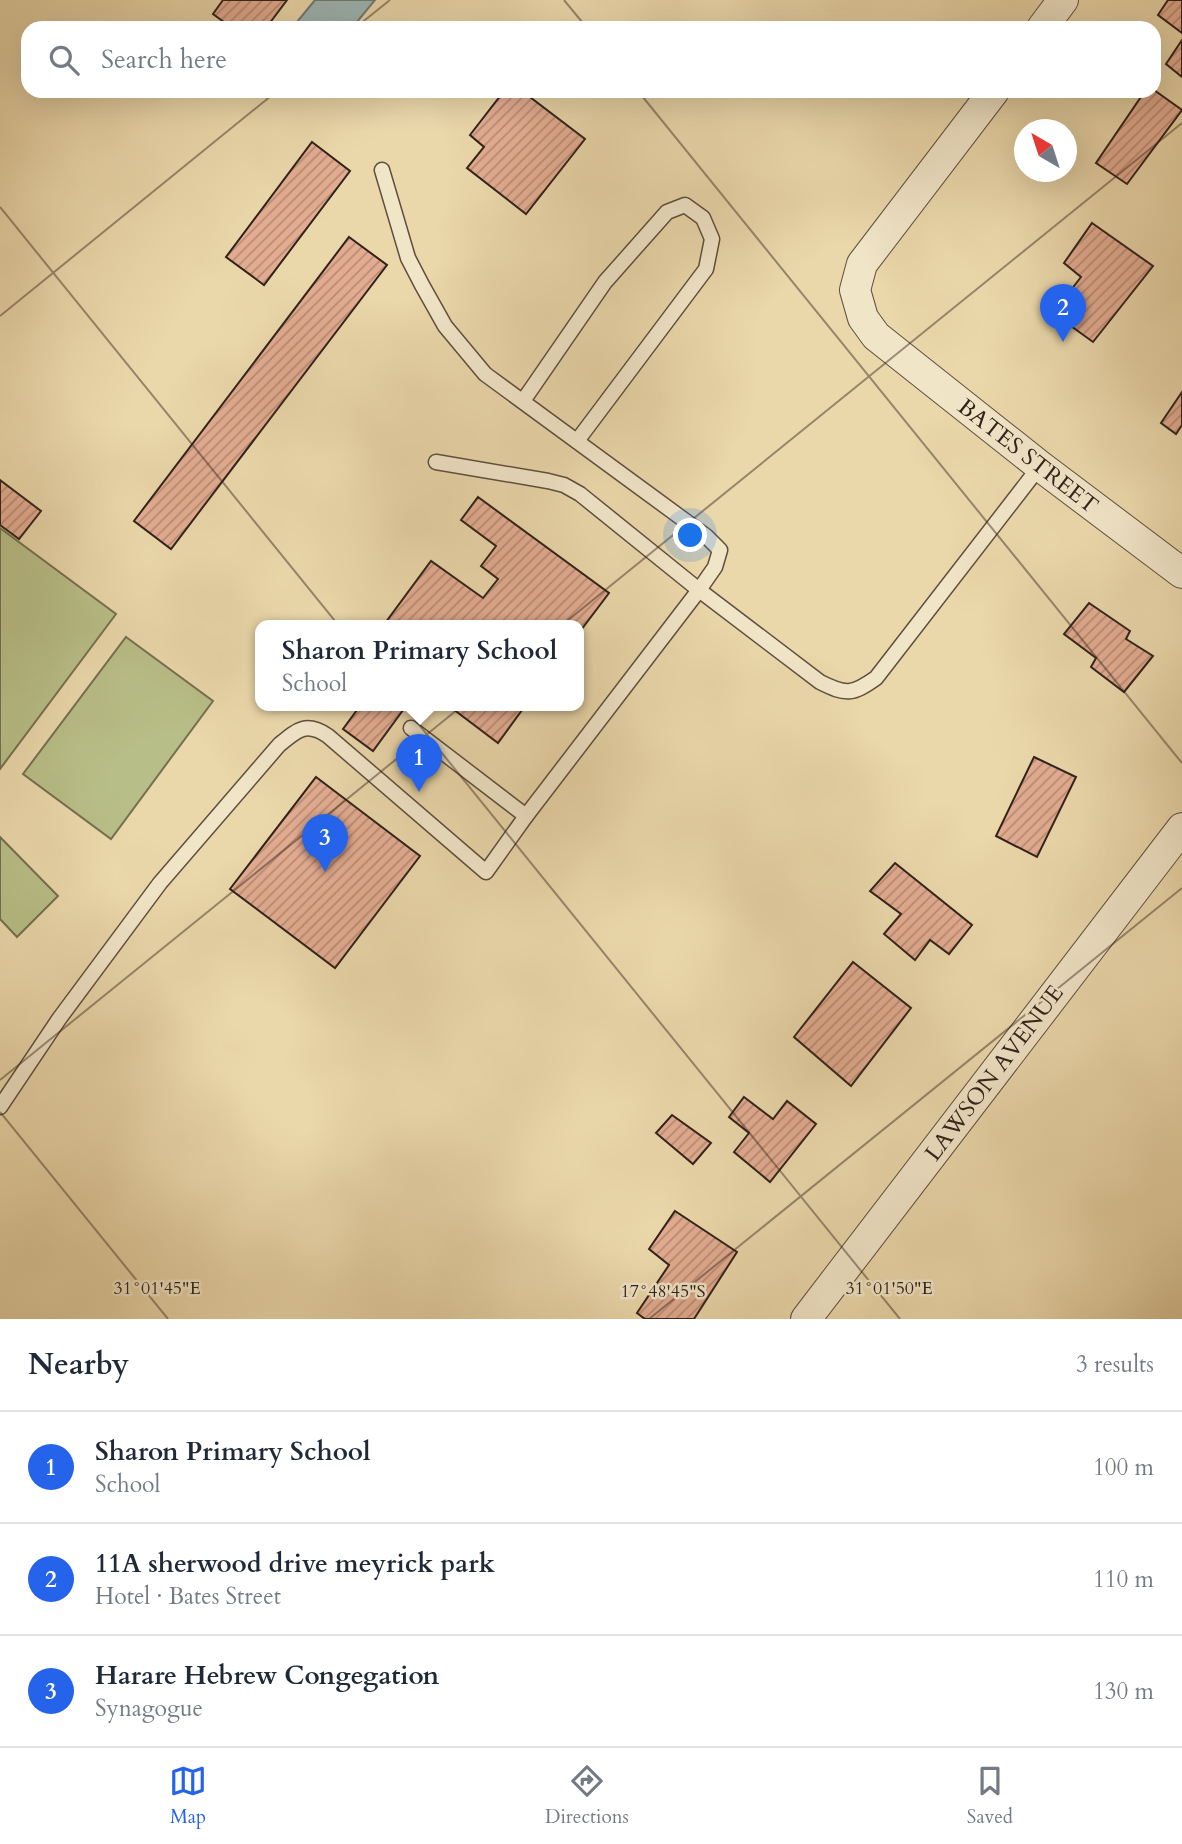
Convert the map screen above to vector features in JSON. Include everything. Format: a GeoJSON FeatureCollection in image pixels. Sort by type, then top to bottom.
{"type":"FeatureCollection","features":[{"type":"Feature","properties":{"kind":"street"},"geometry":{"type":"LineString","coordinates":[[1047,21],[1063,0]]}},
{"type":"Feature","properties":{"kind":"street","name":"BATES STREET"},"geometry":{"type":"LineString","coordinates":[[988,98],[862,264],[855,290],[863,318],[876,336],[1040,466],[1182,573]]}},
{"type":"Feature","properties":{"kind":"street","name":"LAWSON AVENUE"},"geometry":{"type":"LineString","coordinates":[[806,1319],[1182,828]]}},
{"type":"Feature","properties":{"kind":"lane"},"geometry":{"type":"LineString","coordinates":[[0,1107],[59,1019],[160,883],[279,745],[292,734],[304,729],[317,729],[328,736],[486,872],[715,567],[720,550],[706,536],[485,374],[445,326],[408,258],[382,170]]}},
{"type":"Feature","properties":{"kind":"lane"},"geometry":{"type":"LineString","coordinates":[[523,401],[606,282],[667,212],[685,205],[703,218],[712,239],[706,269],[577,441]]}},
{"type":"Feature","properties":{"kind":"lane"},"geometry":{"type":"LineString","coordinates":[[436,462],[548,481],[564,485],[580,494],[699,590],[820,682],[839,691],[858,691],[876,678],[1040,466]]}},
{"type":"Feature","properties":{"kind":"lane"},"geometry":{"type":"LineString","coordinates":[[411,728],[526,817]]}},
{"type":"Feature","properties":{"kind":"green space"},"geometry":{"type":"Polygon","coordinates":[[[0,528],[116,614],[0,769],[0,528]]]}},
{"type":"Feature","properties":{"kind":"green space"},"geometry":{"type":"Polygon","coordinates":[[[126,637],[213,701],[111,839],[23,774],[126,637]]]}},
{"type":"Feature","properties":{"kind":"green space"},"geometry":{"type":"Polygon","coordinates":[[[0,837],[58,896],[17,937],[0,919],[0,837]]]}},
{"type":"Feature","properties":{"kind":"water"},"geometry":{"type":"Polygon","coordinates":[[[315,0],[375,0],[358,21],[298,21],[315,0]]]}},
{"type":"Feature","properties":{"kind":"building"},"geometry":{"type":"Polygon","coordinates":[[[223,0],[287,0],[271,21],[222,21],[213,14],[223,0]]]}},
{"type":"Feature","properties":{"kind":"building"},"geometry":{"type":"Polygon","coordinates":[[[1168,0],[1182,0],[1182,33],[1158,15],[1168,0]]]}},
{"type":"Feature","properties":{"kind":"building"},"geometry":{"type":"Polygon","coordinates":[[[1182,40],[1182,77],[1166,64],[1182,40]]]}},
{"type":"Feature","properties":{"kind":"building"},"geometry":{"type":"Polygon","coordinates":[[[1161,95],[1182,110],[1127,184],[1096,163],[1140,98],[1161,98],[1161,95]]]}},
{"type":"Feature","properties":{"kind":"building"},"geometry":{"type":"Polygon","coordinates":[[[499,98],[531,98],[585,139],[526,214],[467,168],[484,147],[470,135],[499,98]]]}},
{"type":"Feature","properties":{"kind":"building"},"geometry":{"type":"Polygon","coordinates":[[[312,142],[350,171],[264,285],[226,257],[312,142]]]}},
{"type":"Feature","properties":{"kind":"building"},"geometry":{"type":"Polygon","coordinates":[[[1092,223],[1153,266],[1093,342],[1053,313],[1081,277],[1064,263],[1092,223]]]}},
{"type":"Feature","properties":{"kind":"building"},"geometry":{"type":"Polygon","coordinates":[[[349,237],[387,265],[171,549],[134,521],[349,237]]]}},
{"type":"Feature","properties":{"kind":"building"},"geometry":{"type":"Polygon","coordinates":[[[1182,392],[1182,425],[1176,434],[1161,423],[1182,392]]]}},
{"type":"Feature","properties":{"kind":"building"},"geometry":{"type":"Polygon","coordinates":[[[0,480],[41,511],[19,539],[0,525],[0,480]]]}},
{"type":"Feature","properties":{"kind":"building"},"geometry":{"type":"Polygon","coordinates":[[[478,497],[609,593],[584,626],[584,620],[387,620],[431,561],[483,598],[498,579],[481,566],[496,546],[461,520],[478,497]]]}},
{"type":"Feature","properties":{"kind":"building"},"geometry":{"type":"Polygon","coordinates":[[[1089,603],[1130,631],[1126,639],[1153,656],[1124,692],[1091,667],[1096,658],[1064,634],[1089,603]]]}},
{"type":"Feature","properties":{"kind":"building"},"geometry":{"type":"Polygon","coordinates":[[[356,711],[402,711],[373,751],[343,729],[356,711]]]}},
{"type":"Feature","properties":{"kind":"building"},"geometry":{"type":"Polygon","coordinates":[[[456,711],[521,711],[498,743],[456,711]]]}},
{"type":"Feature","properties":{"kind":"building"},"geometry":{"type":"Polygon","coordinates":[[[1034,757],[1076,777],[1037,857],[996,836],[1034,757]]]}},
{"type":"Feature","properties":{"kind":"building"},"geometry":{"type":"Polygon","coordinates":[[[316,777],[420,856],[335,968],[230,889],[316,777]]]}},
{"type":"Feature","properties":{"kind":"building"},"geometry":{"type":"Polygon","coordinates":[[[895,863],[972,925],[949,954],[930,940],[915,960],[884,934],[901,914],[870,891],[895,863]]]}},
{"type":"Feature","properties":{"kind":"building"},"geometry":{"type":"Polygon","coordinates":[[[853,962],[911,1008],[851,1086],[794,1037],[853,962]]]}},
{"type":"Feature","properties":{"kind":"building"},"geometry":{"type":"Polygon","coordinates":[[[744,1097],[773,1119],[787,1101],[816,1124],[770,1182],[734,1152],[749,1133],[729,1117],[744,1097]]]}},
{"type":"Feature","properties":{"kind":"building"},"geometry":{"type":"Polygon","coordinates":[[[672,1115],[711,1143],[693,1164],[656,1133],[672,1115]]]}},
{"type":"Feature","properties":{"kind":"building"},"geometry":{"type":"Polygon","coordinates":[[[675,1211],[737,1252],[694,1319],[645,1319],[637,1313],[669,1265],[649,1249],[675,1211]]]}},
{"type":"Feature","properties":{"kind":"place","name":"11A sherwood drive meyrick park"},"geometry":{"type":"Point","coordinates":[1063,342]}},
{"type":"Feature","properties":{"kind":"place","name":"Sharon Primary School"},"geometry":{"type":"Point","coordinates":[419,792]}},
{"type":"Feature","properties":{"kind":"place","name":"Harare Hebrew Congegation"},"geometry":{"type":"Point","coordinates":[325,872]}}]}
